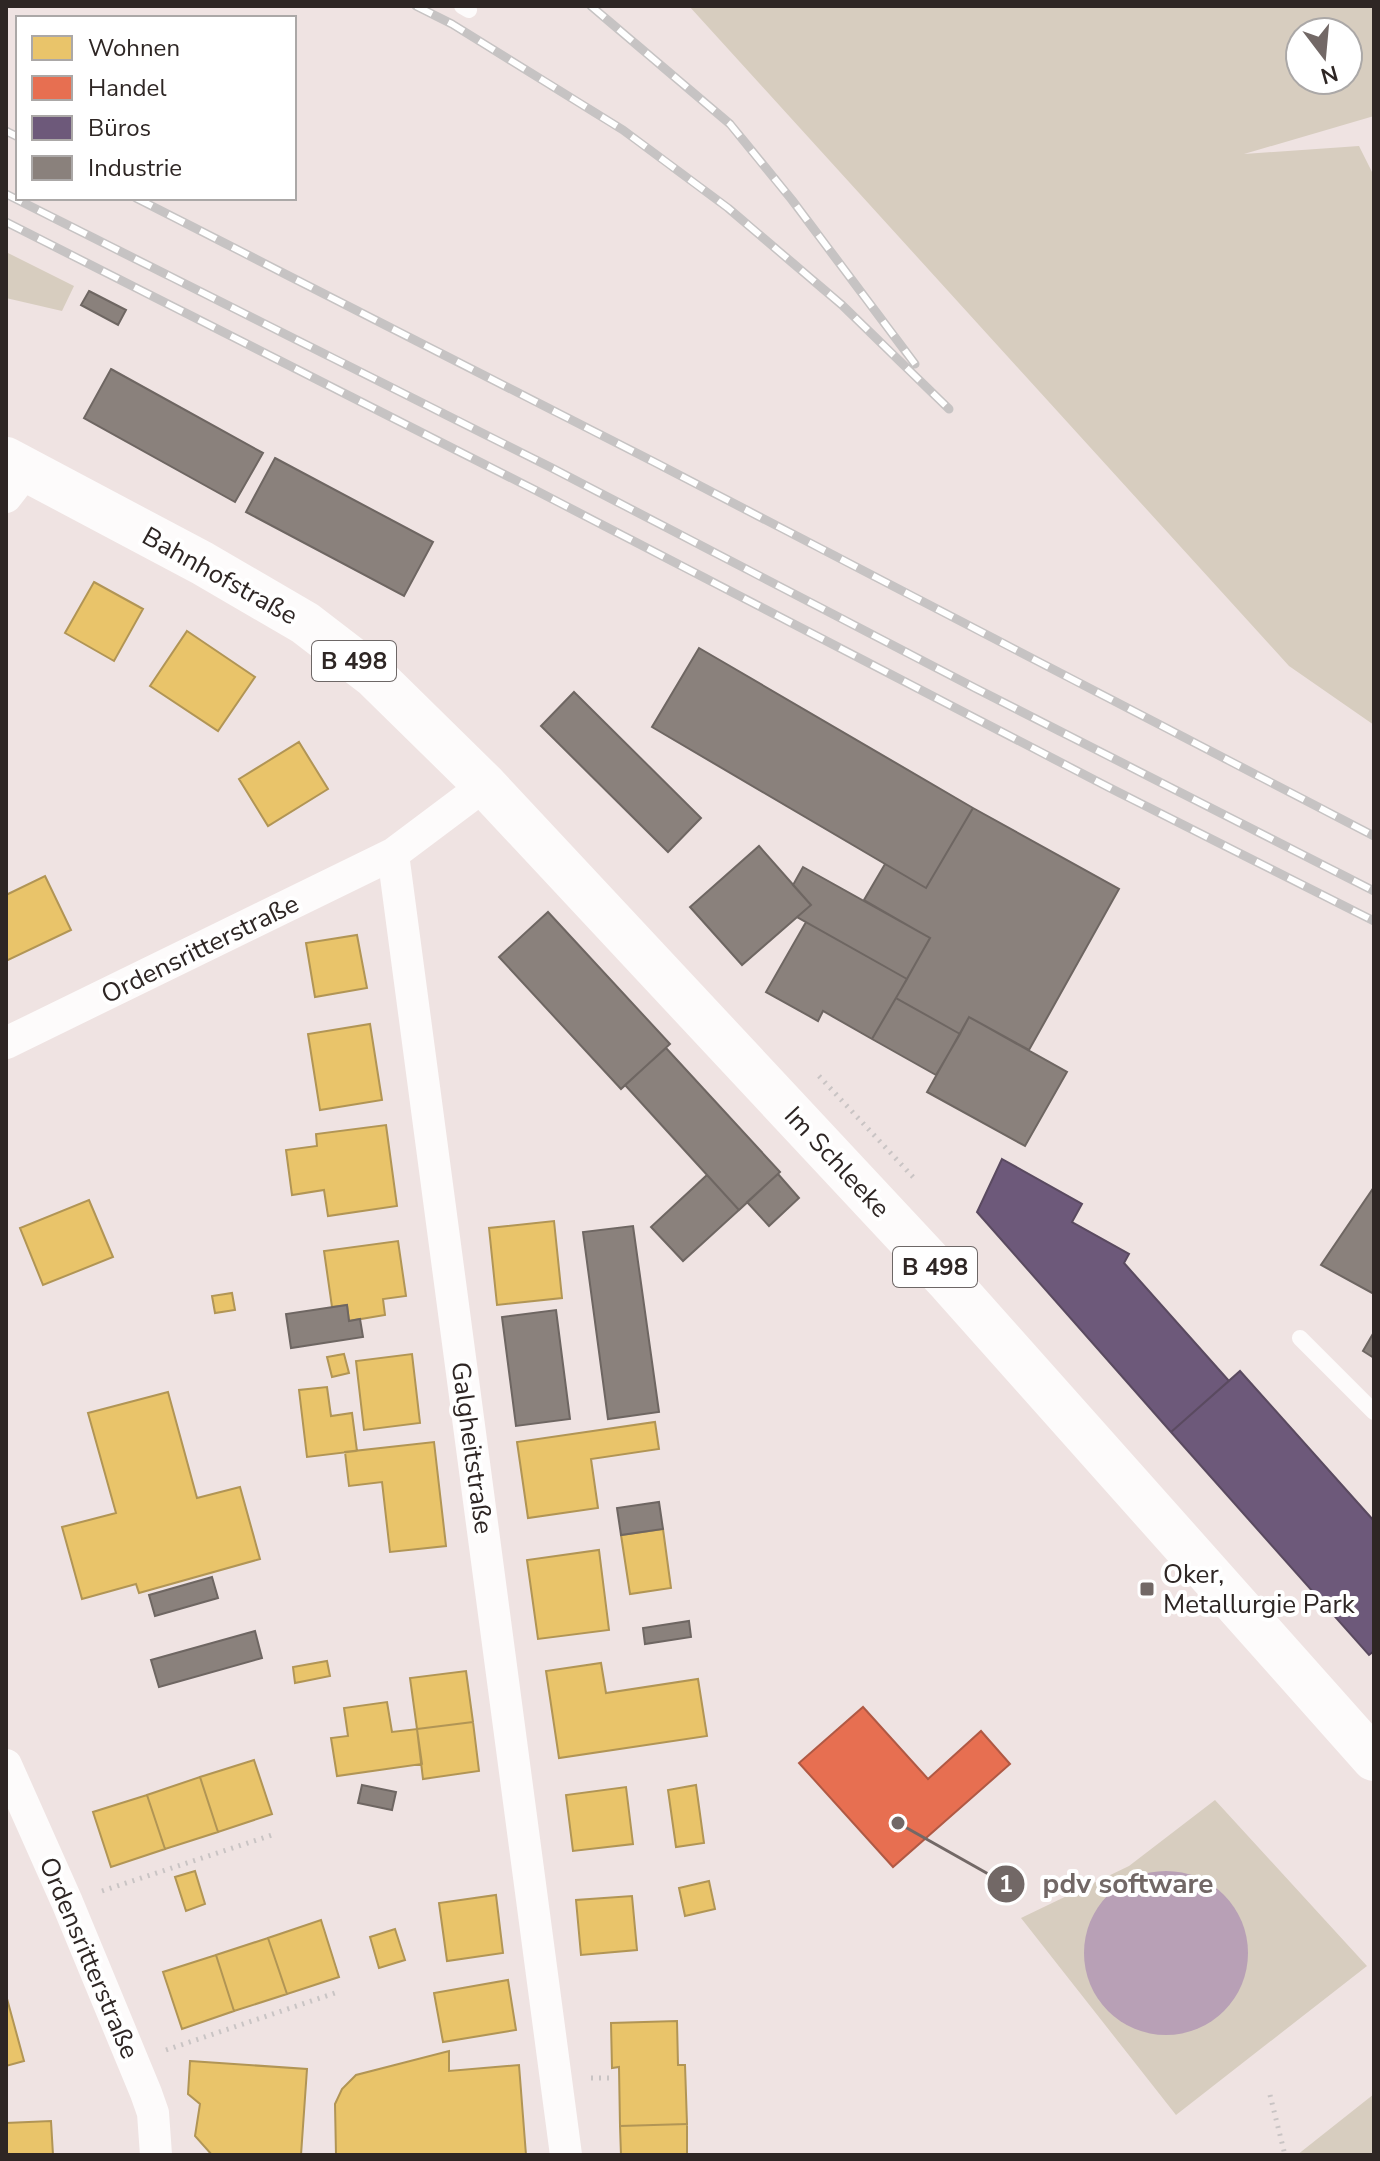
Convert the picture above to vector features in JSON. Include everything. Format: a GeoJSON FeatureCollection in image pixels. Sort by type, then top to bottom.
{"type":"FeatureCollection","features":[{"type":"Feature","properties":{"kind":"main road","name":"Bahnhofstraße"},"geometry":{"type":"LineString","coordinates":[[13,475],[202,563],[305,623],[374,676],[485,785]]}},
{"type":"Feature","properties":{"kind":"main road","name":"Im Schleeke"},"geometry":{"type":"LineString","coordinates":[[485,785],[950,1283],[1373,1755]]}},
{"type":"Feature","properties":{"kind":"street"},"geometry":{"type":"LineString","coordinates":[[393,854],[485,785]]}},
{"type":"Feature","properties":{"kind":"street","name":"Galgheitstraße"},"geometry":{"type":"LineString","coordinates":[[393,854],[566,2155]]}},
{"type":"Feature","properties":{"kind":"street","name":"Ordensritterstraße"},"geometry":{"type":"LineString","coordinates":[[6,1043],[393,854]]}},
{"type":"Feature","properties":{"kind":"street","name":"Ordensritterstraße"},"geometry":{"type":"LineString","coordinates":[[6,1765],[67,1902],[153,2113],[156,2155]]}},
{"type":"Feature","properties":{"kind":"lane"},"geometry":{"type":"LineString","coordinates":[[1300,1338],[1374,1412]]}},
{"type":"Feature","properties":{"kind":"path"},"geometry":{"type":"LineString","coordinates":[[67,1902],[272,1835]]}},
{"type":"Feature","properties":{"kind":"path"},"geometry":{"type":"LineString","coordinates":[[132,2061],[335,1993]]}},
{"type":"Feature","properties":{"kind":"path"},"geometry":{"type":"LineString","coordinates":[[1270,2095],[1285,2155]]}},
{"type":"Feature","properties":{"kind":"shaded area"},"geometry":{"type":"Polygon","coordinates":[[[689,6],[1374,6],[1374,116],[1244,154],[1359,146],[1374,176],[1374,725],[1289,666],[689,6]]]}},
{"type":"Feature","properties":{"kind":"shaded area"},"geometry":{"type":"Polygon","coordinates":[[[6,252],[74,286],[62,311],[6,298],[6,252]]]}},
{"type":"Feature","properties":{"kind":"shaded area"},"geometry":{"type":"Polygon","coordinates":[[[1215,1800],[1367,1966],[1176,2115],[1021,1918],[1129,1866],[1215,1800]]]}},
{"type":"Feature","properties":{"kind":"shaded area"},"geometry":{"type":"Polygon","coordinates":[[[1166,1871],[1197,1877],[1224,1895],[1242,1922],[1248,1953],[1242,1984],[1224,2011],[1197,2029],[1166,2035],[1135,2029],[1108,2011],[1090,1984],[1084,1953],[1090,1922],[1108,1895],[1135,1877],[1166,1871]]]}},
{"type":"Feature","properties":{"kind":"shaded area"},"geometry":{"type":"Polygon","coordinates":[[[1374,2094],[1374,2155],[1297,2155],[1374,2094]]]}},
{"type":"Feature","properties":{"kind":"building: Wohnen"},"geometry":{"type":"Polygon","coordinates":[[[94,582],[143,609],[114,661],[65,633],[94,582]]]}},
{"type":"Feature","properties":{"kind":"building: Wohnen"},"geometry":{"type":"Polygon","coordinates":[[[187,631],[255,677],[218,731],[150,686],[187,631]]]}},
{"type":"Feature","properties":{"kind":"building: Wohnen"},"geometry":{"type":"Polygon","coordinates":[[[299,742],[328,789],[268,826],[239,779],[299,742]]]}},
{"type":"Feature","properties":{"kind":"building: Wohnen"},"geometry":{"type":"Polygon","coordinates":[[[45,876],[71,930],[6,961],[6,895],[45,876]]]}},
{"type":"Feature","properties":{"kind":"building: Wohnen"},"geometry":{"type":"Polygon","coordinates":[[[357,935],[367,988],[315,997],[306,943],[357,935]]]}},
{"type":"Feature","properties":{"kind":"building: Wohnen"},"geometry":{"type":"Polygon","coordinates":[[[370,1024],[382,1100],[320,1110],[308,1034],[370,1024]]]}},
{"type":"Feature","properties":{"kind":"building: Wohnen"},"geometry":{"type":"Polygon","coordinates":[[[386,1125],[397,1206],[328,1216],[324,1190],[292,1195],[286,1150],[317,1146],[316,1134],[386,1125]]]}},
{"type":"Feature","properties":{"kind":"building: Wohnen"},"geometry":{"type":"Polygon","coordinates":[[[89,1200],[113,1257],[43,1285],[20,1228],[89,1200]]]}},
{"type":"Feature","properties":{"kind":"building: Wohnen"},"geometry":{"type":"Polygon","coordinates":[[[554,1221],[562,1298],[497,1305],[489,1228],[554,1221]]]}},
{"type":"Feature","properties":{"kind":"building: Wohnen"},"geometry":{"type":"Polygon","coordinates":[[[398,1241],[406,1296],[383,1299],[385,1315],[349,1321],[347,1305],[332,1307],[324,1251],[398,1241]]]}},
{"type":"Feature","properties":{"kind":"building: Wohnen"},"geometry":{"type":"Polygon","coordinates":[[[232,1293],[235,1310],[215,1313],[212,1296],[232,1293]]]}},
{"type":"Feature","properties":{"kind":"building: Wohnen"},"geometry":{"type":"Polygon","coordinates":[[[344,1354],[349,1373],[332,1377],[327,1357],[344,1354]]]}},
{"type":"Feature","properties":{"kind":"building: Wohnen"},"geometry":{"type":"Polygon","coordinates":[[[412,1354],[420,1423],[364,1430],[356,1361],[412,1354]]]}},
{"type":"Feature","properties":{"kind":"building: Wohnen"},"geometry":{"type":"Polygon","coordinates":[[[327,1387],[331,1416],[352,1413],[357,1451],[307,1457],[299,1390],[327,1387]]]}},
{"type":"Feature","properties":{"kind":"building: Wohnen"},"geometry":{"type":"Polygon","coordinates":[[[168,1392],[197,1498],[240,1487],[260,1559],[139,1593],[136,1584],[82,1599],[62,1527],[116,1513],[88,1413],[168,1392]]]}},
{"type":"Feature","properties":{"kind":"building: Wohnen"},"geometry":{"type":"Polygon","coordinates":[[[655,1422],[659,1449],[591,1459],[598,1508],[528,1518],[517,1442],[655,1422]]]}},
{"type":"Feature","properties":{"kind":"building: Wohnen"},"geometry":{"type":"Polygon","coordinates":[[[434,1442],[446,1546],[390,1552],[382,1482],[349,1486],[345,1452],[434,1442]]]}},
{"type":"Feature","properties":{"kind":"building: Wohnen"},"geometry":{"type":"Polygon","coordinates":[[[663,1529],[671,1588],[630,1594],[621,1535],[663,1529]]]}},
{"type":"Feature","properties":{"kind":"building: Wohnen"},"geometry":{"type":"Polygon","coordinates":[[[599,1550],[609,1630],[538,1639],[527,1560],[599,1550]]]}},
{"type":"Feature","properties":{"kind":"building: Wohnen"},"geometry":{"type":"Polygon","coordinates":[[[327,1661],[330,1676],[295,1683],[293,1667],[327,1661]]]}},
{"type":"Feature","properties":{"kind":"building: Wohnen"},"geometry":{"type":"Polygon","coordinates":[[[601,1663],[606,1693],[698,1679],[707,1736],[559,1758],[546,1671],[601,1663]]]}},
{"type":"Feature","properties":{"kind":"building: Wohnen"},"geometry":{"type":"Polygon","coordinates":[[[466,1671],[473,1722],[417,1729],[410,1678],[466,1671]]]}},
{"type":"Feature","properties":{"kind":"building: Wohnen"},"geometry":{"type":"Polygon","coordinates":[[[387,1702],[392,1732],[417,1729],[422,1764],[337,1776],[331,1738],[348,1736],[344,1708],[387,1702]]]}},
{"type":"Feature","properties":{"kind":"building: Wohnen"},"geometry":{"type":"Polygon","coordinates":[[[473,1722],[479,1771],[423,1779],[417,1729],[473,1722]]]}},
{"type":"Feature","properties":{"kind":"building: Wohnen"},"geometry":{"type":"Polygon","coordinates":[[[254,1760],[272,1814],[218,1832],[200,1777],[254,1760]]]}},
{"type":"Feature","properties":{"kind":"building: Wohnen"},"geometry":{"type":"Polygon","coordinates":[[[200,1777],[218,1832],[165,1849],[147,1795],[200,1777]]]}},
{"type":"Feature","properties":{"kind":"building: Wohnen"},"geometry":{"type":"Polygon","coordinates":[[[696,1785],[704,1843],[676,1847],[668,1790],[696,1785]]]}},
{"type":"Feature","properties":{"kind":"building: Wohnen"},"geometry":{"type":"Polygon","coordinates":[[[626,1787],[633,1844],[573,1851],[566,1795],[626,1787]]]}},
{"type":"Feature","properties":{"kind":"building: Wohnen"},"geometry":{"type":"Polygon","coordinates":[[[147,1795],[165,1849],[111,1867],[93,1812],[147,1795]]]}},
{"type":"Feature","properties":{"kind":"building: Wohnen"},"geometry":{"type":"Polygon","coordinates":[[[195,1871],[205,1904],[186,1911],[175,1877],[195,1871]]]}},
{"type":"Feature","properties":{"kind":"building: Wohnen"},"geometry":{"type":"Polygon","coordinates":[[[709,1881],[715,1909],[685,1916],[679,1888],[709,1881]]]}},
{"type":"Feature","properties":{"kind":"building: Wohnen"},"geometry":{"type":"Polygon","coordinates":[[[496,1895],[503,1953],[447,1961],[439,1903],[496,1895]]]}},
{"type":"Feature","properties":{"kind":"building: Wohnen"},"geometry":{"type":"Polygon","coordinates":[[[632,1896],[637,1950],[581,1955],[576,1900],[632,1896]]]}},
{"type":"Feature","properties":{"kind":"building: Wohnen"},"geometry":{"type":"Polygon","coordinates":[[[321,1920],[339,1977],[287,1994],[268,1938],[321,1920]]]}},
{"type":"Feature","properties":{"kind":"building: Wohnen"},"geometry":{"type":"Polygon","coordinates":[[[395,1929],[405,1960],[379,1968],[370,1937],[395,1929]]]}},
{"type":"Feature","properties":{"kind":"building: Wohnen"},"geometry":{"type":"Polygon","coordinates":[[[268,1938],[287,1994],[234,2011],[216,1955],[268,1938]]]}},
{"type":"Feature","properties":{"kind":"building: Wohnen"},"geometry":{"type":"Polygon","coordinates":[[[216,1955],[234,2011],[182,2029],[163,1972],[216,1955]]]}},
{"type":"Feature","properties":{"kind":"building: Wohnen"},"geometry":{"type":"Polygon","coordinates":[[[508,1980],[516,2030],[443,2042],[434,1993],[508,1980]]]}},
{"type":"Feature","properties":{"kind":"building: Wohnen"},"geometry":{"type":"Polygon","coordinates":[[[6,1995],[24,2061],[6,2066],[6,1995]]]}},
{"type":"Feature","properties":{"kind":"building: Wohnen"},"geometry":{"type":"Polygon","coordinates":[[[677,2021],[678,2065],[685,2065],[687,2124],[620,2126],[619,2067],[612,2068],[611,2023],[677,2021]]]}},
{"type":"Feature","properties":{"kind":"building: Wohnen"},"geometry":{"type":"Polygon","coordinates":[[[449,2051],[449,2071],[519,2065],[526,2155],[336,2155],[335,2104],[342,2089],[356,2075],[449,2051]]]}},
{"type":"Feature","properties":{"kind":"building: Wohnen"},"geometry":{"type":"Polygon","coordinates":[[[190,2061],[307,2069],[301,2155],[212,2155],[195,2136],[200,2104],[188,2094],[190,2061]]]}},
{"type":"Feature","properties":{"kind":"building: Wohnen"},"geometry":{"type":"Polygon","coordinates":[[[51,2121],[53,2155],[6,2155],[6,2123],[51,2121]]]}},
{"type":"Feature","properties":{"kind":"building: Wohnen"},"geometry":{"type":"Polygon","coordinates":[[[687,2124],[687,2155],[621,2155],[620,2126],[687,2124]]]}},
{"type":"Feature","properties":{"kind":"building: Handel"},"geometry":{"type":"Polygon","coordinates":[[[863,1707],[928,1779],[981,1731],[1010,1764],[893,1867],[799,1763],[863,1707]]]}},
{"type":"Feature","properties":{"kind":"building: Büros"},"geometry":{"type":"Polygon","coordinates":[[[1002,1159],[1082,1204],[1072,1222],[1129,1254],[1124,1263],[1229,1381],[1171,1432],[977,1212],[1002,1159]]]}},
{"type":"Feature","properties":{"kind":"building: Büros"},"geometry":{"type":"Polygon","coordinates":[[[1240,1371],[1374,1521],[1374,1651],[1369,1655],[1171,1432],[1240,1371]]]}},
{"type":"Feature","properties":{"kind":"building: Industrie"},"geometry":{"type":"Polygon","coordinates":[[[89,291],[126,310],[118,325],[81,305],[89,291]]]}},
{"type":"Feature","properties":{"kind":"building: Industrie"},"geometry":{"type":"Polygon","coordinates":[[[111,369],[263,453],[235,502],[84,418],[111,369]]]}},
{"type":"Feature","properties":{"kind":"building: Industrie"},"geometry":{"type":"Polygon","coordinates":[[[275,458],[433,542],[404,596],[246,512],[275,458]]]}},
{"type":"Feature","properties":{"kind":"building: Industrie"},"geometry":{"type":"Polygon","coordinates":[[[699,648],[973,808],[926,888],[652,727],[699,648]]]}},
{"type":"Feature","properties":{"kind":"building: Industrie"},"geometry":{"type":"Polygon","coordinates":[[[574,692],[701,818],[668,852],[541,726],[574,692]]]}},
{"type":"Feature","properties":{"kind":"building: Industrie"},"geometry":{"type":"Polygon","coordinates":[[[973,808],[1119,889],[1029,1050],[969,1017],[960,1034],[896,998],[930,938],[864,900],[885,864],[926,888],[973,808]]]}},
{"type":"Feature","properties":{"kind":"building: Industrie"},"geometry":{"type":"Polygon","coordinates":[[[759,846],[811,905],[742,965],[690,907],[759,846]]]}},
{"type":"Feature","properties":{"kind":"building: Industrie"},"geometry":{"type":"Polygon","coordinates":[[[803,867],[930,938],[907,979],[797,917],[811,905],[793,885],[803,867]]]}},
{"type":"Feature","properties":{"kind":"building: Industrie"},"geometry":{"type":"Polygon","coordinates":[[[548,912],[670,1044],[621,1089],[499,957],[548,912]]]}},
{"type":"Feature","properties":{"kind":"building: Industrie"},"geometry":{"type":"Polygon","coordinates":[[[806,922],[907,979],[872,1039],[823,1011],[818,1021],[766,992],[806,922]]]}},
{"type":"Feature","properties":{"kind":"building: Industrie"},"geometry":{"type":"Polygon","coordinates":[[[896,998],[960,1034],[936,1075],[872,1039],[896,998]]]}},
{"type":"Feature","properties":{"kind":"building: Industrie"},"geometry":{"type":"Polygon","coordinates":[[[969,1017],[1067,1072],[1025,1146],[927,1092],[969,1017]]]}},
{"type":"Feature","properties":{"kind":"building: Industrie"},"geometry":{"type":"Polygon","coordinates":[[[666,1048],[780,1172],[739,1210],[625,1085],[666,1048]]]}},
{"type":"Feature","properties":{"kind":"building: Industrie"},"geometry":{"type":"Polygon","coordinates":[[[778,1174],[799,1198],[769,1226],[747,1202],[778,1174]]]}},
{"type":"Feature","properties":{"kind":"building: Industrie"},"geometry":{"type":"Polygon","coordinates":[[[707,1175],[739,1210],[683,1261],[651,1227],[707,1175]]]}},
{"type":"Feature","properties":{"kind":"building: Industrie"},"geometry":{"type":"Polygon","coordinates":[[[1374,1187],[1374,1294],[1321,1265],[1374,1187]]]}},
{"type":"Feature","properties":{"kind":"building: Industrie"},"geometry":{"type":"Polygon","coordinates":[[[633,1226],[659,1412],[608,1419],[583,1232],[633,1226]]]}},
{"type":"Feature","properties":{"kind":"building: Industrie"},"geometry":{"type":"Polygon","coordinates":[[[347,1305],[349,1321],[360,1319],[363,1337],[291,1348],[286,1314],[347,1305]]]}},
{"type":"Feature","properties":{"kind":"building: Industrie"},"geometry":{"type":"Polygon","coordinates":[[[556,1310],[570,1419],[516,1426],[502,1317],[556,1310]]]}},
{"type":"Feature","properties":{"kind":"building: Industrie"},"geometry":{"type":"Polygon","coordinates":[[[1374,1332],[1374,1358],[1363,1351],[1374,1332]]]}},
{"type":"Feature","properties":{"kind":"building: Industrie"},"geometry":{"type":"Polygon","coordinates":[[[659,1502],[663,1529],[621,1535],[617,1508],[659,1502]]]}},
{"type":"Feature","properties":{"kind":"building: Industrie"},"geometry":{"type":"Polygon","coordinates":[[[212,1577],[218,1598],[155,1616],[149,1595],[212,1577]]]}},
{"type":"Feature","properties":{"kind":"building: Industrie"},"geometry":{"type":"Polygon","coordinates":[[[689,1621],[691,1637],[645,1644],[643,1628],[689,1621]]]}},
{"type":"Feature","properties":{"kind":"building: Industrie"},"geometry":{"type":"Polygon","coordinates":[[[255,1631],[262,1658],[159,1687],[151,1660],[255,1631]]]}},
{"type":"Feature","properties":{"kind":"building: Industrie"},"geometry":{"type":"Polygon","coordinates":[[[362,1785],[396,1792],[392,1810],[358,1803],[362,1785]]]}},
{"type":"Feature","properties":{"kind":"railway"},"geometry":{"type":"LineString","coordinates":[[416,6],[452,24],[623,130],[728,208],[842,305],[949,409]]}},
{"type":"Feature","properties":{"kind":"railway"},"geometry":{"type":"LineString","coordinates":[[591,6],[730,124],[792,200],[915,364]]}},
{"type":"Feature","properties":{"kind":"railway"},"geometry":{"type":"LineString","coordinates":[[6,131],[16,136]]}},
{"type":"Feature","properties":{"kind":"railway"},"geometry":{"type":"LineString","coordinates":[[6,194],[16,199]]}},
{"type":"Feature","properties":{"kind":"railway"},"geometry":{"type":"LineString","coordinates":[[18,200],[552,468],[1374,891]]}},
{"type":"Feature","properties":{"kind":"railway"},"geometry":{"type":"LineString","coordinates":[[140,200],[658,464],[1374,836]]}},
{"type":"Feature","properties":{"kind":"railway"},"geometry":{"type":"LineString","coordinates":[[6,222],[1374,921]]}},
{"type":"Feature","properties":{"kind":"place","name":"Oker, Metallurgie Park"},"geometry":{"type":"Point","coordinates":[1147,1589]}},
{"type":"Feature","properties":{"kind":"place","name":"pdv software"},"geometry":{"type":"Point","coordinates":[898,1823]}}]}
